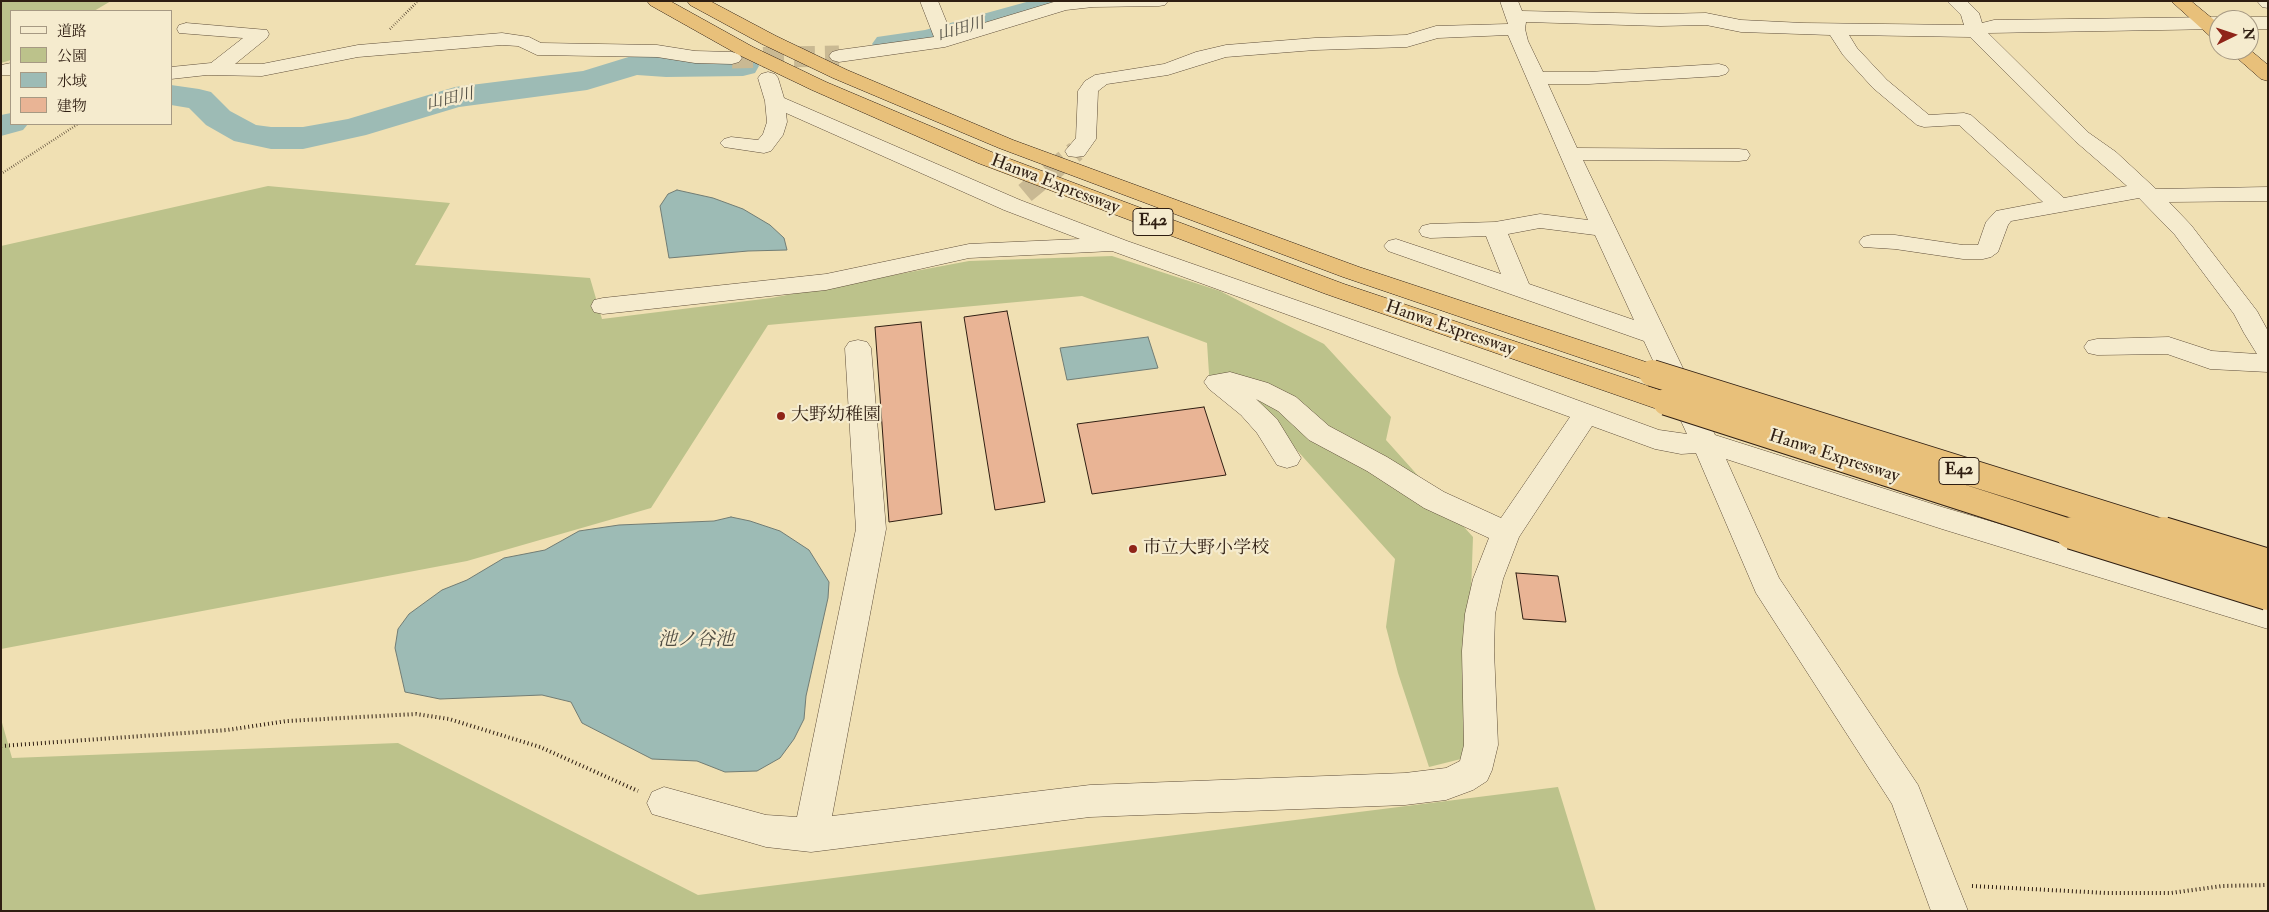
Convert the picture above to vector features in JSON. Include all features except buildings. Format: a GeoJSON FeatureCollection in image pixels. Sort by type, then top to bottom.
{"type":"FeatureCollection","features":[{"type":"Feature","properties":{"kind":"highway","name":"Hanwa Expressway"},"geometry":{"type":"LineString","coordinates":[[656,1],[746,51],[819,86],[986,158],[1344,292],[1666,402],[2004,512],[2268,594]]}},
{"type":"Feature","properties":{"kind":"highway","name":"Hanwa Expressway"},"geometry":{"type":"LineString","coordinates":[[696,1],[769,40],[840,74],[1006,144],[1351,272],[1652,373],[2005,486],[2268,565]]}},
{"type":"Feature","properties":{"kind":"highway"},"geometry":{"type":"LineString","coordinates":[[2180,1],[2209,23]]}},
{"type":"Feature","properties":{"kind":"highway"},"geometry":{"type":"LineString","coordinates":[[2250,60],[2268,75]]}},
{"type":"Feature","properties":{"kind":"street"},"geometry":{"type":"LineString","coordinates":[[929,1],[945,41]]}},
{"type":"Feature","properties":{"kind":"street"},"geometry":{"type":"LineString","coordinates":[[839,56],[945,41],[1064,5],[1093,2],[1159,1]]}},
{"type":"Feature","properties":{"kind":"street"},"geometry":{"type":"LineString","coordinates":[[1956,1],[1970,13],[1975,31],[2082,137],[2108,156],[2183,230],[2245,311],[2268,350]]}},
{"type":"Feature","properties":{"kind":"street"},"geometry":{"type":"LineString","coordinates":[[1076,151],[1086,139],[1088,91],[1102,79],[1168,68],[1203,56],[1226,51],[1315,44],[1407,41],[1436,32],[1513,16],[1660,20],[1706,19],[1741,26],[1836,29],[1975,31],[1994,26],[2209,27]]}},
{"type":"Feature","properties":{"kind":"street"},"geometry":{"type":"LineString","coordinates":[[1513,16],[1519,41],[1603,229],[1656,336],[1705,442],[1767,584],[1906,796],[1945,897]]}},
{"type":"Feature","properties":{"kind":"street"},"geometry":{"type":"LineString","coordinates":[[186,29],[260,34],[216,69]]}},
{"type":"Feature","properties":{"kind":"street"},"geometry":{"type":"LineString","coordinates":[[1836,29],[1850,50],[1880,84],[1924,121],[1964,119],[2059,205]]}},
{"type":"Feature","properties":{"kind":"street"},"geometry":{"type":"LineString","coordinates":[[172,73],[216,69],[262,70],[307,60],[370,50],[513,39],[522,41],[537,49],[657,51],[695,58],[732,58]]}},
{"type":"Feature","properties":{"kind":"street"},"geometry":{"type":"LineString","coordinates":[[1536,78],[1598,77],[1720,70]]}},
{"type":"Feature","properties":{"kind":"street"},"geometry":{"type":"LineString","coordinates":[[731,143],[764,147],[776,128],[775,101],[768,78]]}},
{"type":"Feature","properties":{"kind":"street"},"geometry":{"type":"LineString","coordinates":[[775,101],[1019,199],[1119,246],[1464,368],[1586,414],[1668,442],[1680,444],[1705,442],[1942,518],[2268,616]]}},
{"type":"Feature","properties":{"kind":"street"},"geometry":{"type":"LineString","coordinates":[[1570,154],[1739,155]]}},
{"type":"Feature","properties":{"kind":"street"},"geometry":{"type":"LineString","coordinates":[[1871,242],[1895,242],[1963,252],[1983,252],[1990,247],[1997,222],[2004,216],[2059,205],[2147,193],[2268,194]]}},
{"type":"Feature","properties":{"kind":"street"},"geometry":{"type":"LineString","coordinates":[[1430,230],[1495,229],[1540,221],[1603,229]]}},
{"type":"Feature","properties":{"kind":"street"},"geometry":{"type":"LineString","coordinates":[[1495,229],[1519,288]]}},
{"type":"Feature","properties":{"kind":"street"},"geometry":{"type":"LineString","coordinates":[[603,306],[826,282],[969,251],[1119,246]]}},
{"type":"Feature","properties":{"kind":"street"},"geometry":{"type":"LineString","coordinates":[[1396,246],[1656,336]]}},
{"type":"Feature","properties":{"kind":"street"},"geometry":{"type":"LineString","coordinates":[[2097,347],[2169,345],[2210,360],[2268,363]]}},
{"type":"Feature","properties":{"kind":"street"},"geometry":{"type":"LineString","coordinates":[[811,835],[871,529],[858,348]]}},
{"type":"Feature","properties":{"kind":"street"},"geometry":{"type":"LineString","coordinates":[[1287,458],[1267,426],[1250,408],[1217,382],[1230,381],[1259,389],[1286,404],[1319,433],[1377,464],[1434,500],[1506,533]]}},
{"type":"Feature","properties":{"kind":"street"},"geometry":{"type":"LineString","coordinates":[[664,803],[766,831],[811,835],[1090,801],[1405,789],[1446,784],[1461,778],[1474,770],[1481,745],[1478,651],[1480,614],[1488,578],[1506,533],[1586,414]]}},
{"type":"Feature","properties":{"kind":"path"},"geometry":{"type":"LineString","coordinates":[[370,50],[418,1]]}},
{"type":"Feature","properties":{"kind":"path"},"geometry":{"type":"LineString","coordinates":[[1,174],[76,125]]}},
{"type":"Feature","properties":{"kind":"path"},"geometry":{"type":"LineString","coordinates":[[1,746],[227,730],[287,721],[416,714],[449,719],[540,746],[664,803]]}},
{"type":"Feature","properties":{"kind":"path"},"geometry":{"type":"LineString","coordinates":[[1945,897],[2171,893],[2222,886],[2268,885]]}},
{"type":"Feature","properties":{"kind":"green space"},"geometry":{"type":"Polygon","coordinates":[[[1,1],[111,1],[96,10],[10,10],[10,60],[1,63],[1,1]]]}},
{"type":"Feature","properties":{"kind":"green space"},"geometry":{"type":"Polygon","coordinates":[[[268,186],[450,203],[415,265],[590,278],[602,319],[771,298],[969,261],[1112,256],[1220,291],[1324,344],[1391,417],[1386,440],[1473,537],[1465,758],[1429,767],[1398,673],[1386,627],[1395,559],[1285,437],[1210,389],[1207,343],[1082,296],[768,325],[651,508],[467,561],[1,649],[1,246],[268,186]]]}},
{"type":"Feature","properties":{"kind":"green space"},"geometry":{"type":"Polygon","coordinates":[[[1,719],[12,758],[398,743],[698,895],[1558,787],[1596,911],[1,911],[1,719]]]}},
{"type":"Feature","properties":{"kind":"water"},"geometry":{"type":"Polygon","coordinates":[[[677,190],[713,198],[743,209],[770,225],[784,238],[787,250],[748,251],[669,258],[660,206],[668,194],[677,190]]]}},
{"type":"Feature","properties":{"kind":"water"},"geometry":{"type":"Polygon","coordinates":[[[1148,337],[1158,368],[1067,380],[1060,348],[1148,337]]]}},
{"type":"Feature","properties":{"kind":"water","name":"池ノ谷池"},"geometry":{"type":"Polygon","coordinates":[[[731,517],[780,531],[809,550],[829,582],[828,598],[806,696],[804,719],[794,739],[780,758],[757,771],[725,772],[697,761],[652,759],[582,723],[571,702],[542,695],[440,699],[405,692],[395,648],[398,629],[409,614],[442,590],[467,580],[504,558],[545,550],[579,531],[619,525],[714,521],[731,517]]]}},
{"type":"Feature","properties":{"kind":"waterway","name":"山田川"},"geometry":{"type":"LineString","coordinates":[[888,44],[927,39],[1065,1]]}},
{"type":"Feature","properties":{"kind":"waterway","name":"山田川"},"geometry":{"type":"LineString","coordinates":[[172,95],[199,99],[218,118],[246,134],[271,138],[303,138],[354,128],[455,97],[587,80],[635,65],[666,67],[743,66]]}},
{"type":"Feature","properties":{"kind":"waterway","name":"山田川"},"geometry":{"type":"LineString","coordinates":[[1,126],[10,123]]}},
{"type":"Feature","properties":{"kind":"tunnel"},"geometry":{"type":"LineString","coordinates":[[732,58],[839,56]]}},
{"type":"Feature","properties":{"kind":"tunnel"},"geometry":{"type":"LineString","coordinates":[[1025,193],[1076,151]]}},
{"type":"Feature","properties":{"kind":"place","name":"大野幼稚園"},"geometry":{"type":"Point","coordinates":[781,416]}},
{"type":"Feature","properties":{"kind":"place","name":"市立大野小学校"},"geometry":{"type":"Point","coordinates":[1133,549]}}]}
